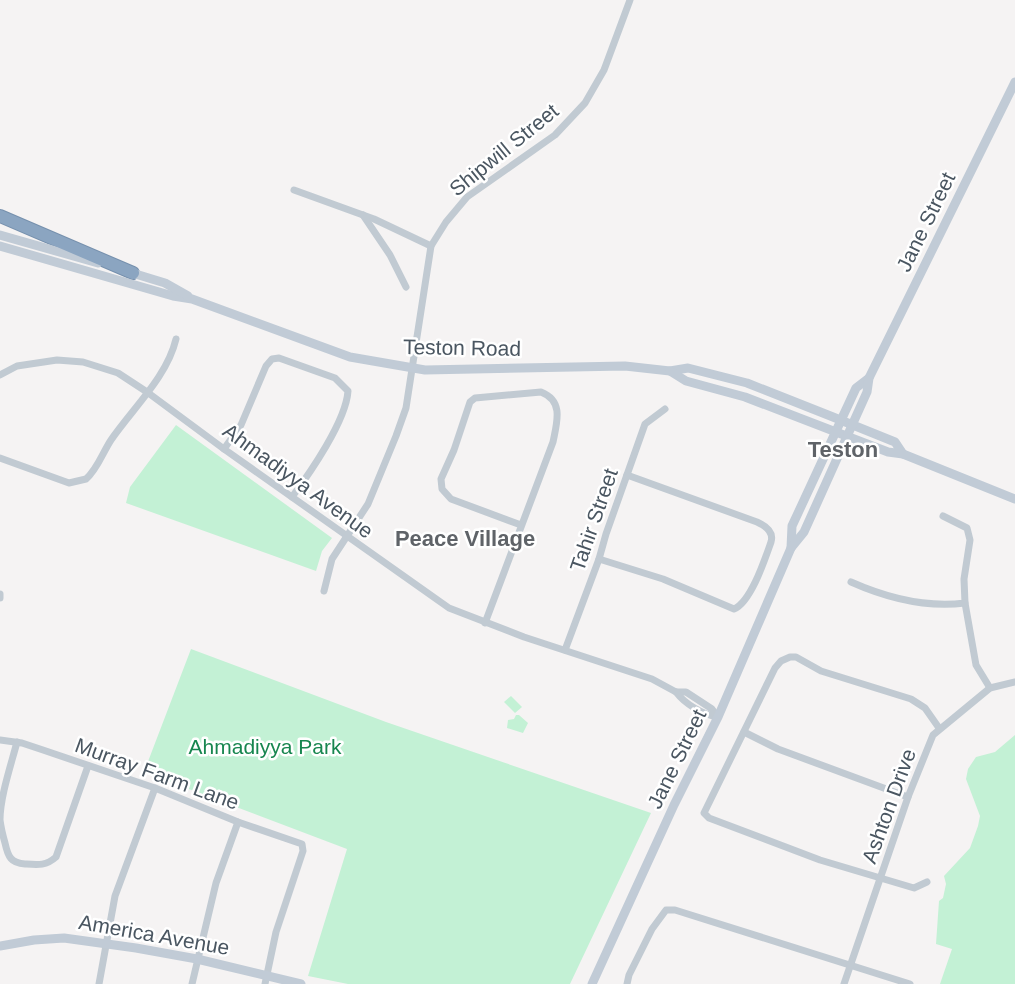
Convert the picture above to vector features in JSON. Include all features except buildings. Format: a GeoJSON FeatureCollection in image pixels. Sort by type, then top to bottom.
{"type":"FeatureCollection","features":[{"type":"Feature","properties":{"kind":"highway"},"geometry":{"type":"LineString","coordinates":[[0,216],[133,273]]}},
{"type":"Feature","properties":{"kind":"main road","name":"Jane Street"},"geometry":{"type":"LineString","coordinates":[[592,984],[674,805],[718,717],[791,548],[804,532],[867,392],[869,378],[1015,82]]}},
{"type":"Feature","properties":{"kind":"main road","name":"Teston Road"},"geometry":{"type":"LineString","coordinates":[[0,235],[165,283],[192,299],[350,357],[425,370],[625,366],[670,371],[688,368],[747,383],[852,424],[895,442],[903,454]]}},
{"type":"Feature","properties":{"kind":"main road","name":"Teston Road"},"geometry":{"type":"LineString","coordinates":[[0,246],[172,296],[192,299]]}},
{"type":"Feature","properties":{"kind":"main road","name":"Teston Road"},"geometry":{"type":"LineString","coordinates":[[670,371],[686,381],[745,397],[835,433],[888,452],[903,454],[1015,499]]}},
{"type":"Feature","properties":{"kind":"main road","name":"Jane Street"},"geometry":{"type":"LineString","coordinates":[[791,548],[792,526],[856,388],[869,378]]}},
{"type":"Feature","properties":{"kind":"main road","name":"America Avenue"},"geometry":{"type":"LineString","coordinates":[[0,946],[64,938],[197,959],[266,980],[301,984]]}},
{"type":"Feature","properties":{"kind":"street","name":"Shipwill Street"},"geometry":{"type":"LineString","coordinates":[[324,591],[332,560],[368,504],[406,408],[431,246],[446,222],[467,197],[555,135],[585,103],[604,70],[630,0]]}},
{"type":"Feature","properties":{"kind":"street"},"geometry":{"type":"LineString","coordinates":[[294,190],[397,228],[431,246]]}},
{"type":"Feature","properties":{"kind":"street"},"geometry":{"type":"LineString","coordinates":[[363,215],[390,255],[406,287]]}},
{"type":"Feature","properties":{"kind":"street"},"geometry":{"type":"LineString","coordinates":[[0,458],[69,483],[82,482],[90,476],[117,432],[147,392],[172,352],[176,339]]}},
{"type":"Feature","properties":{"kind":"street"},"geometry":{"type":"LineString","coordinates":[[224,449],[241,425],[266,366],[272,359],[279,358],[335,378],[348,392],[346,402],[314,467],[292,497]]}},
{"type":"Feature","properties":{"kind":"street","name":"Ahmadiyya Avenue"},"geometry":{"type":"LineString","coordinates":[[0,375],[17,366],[38,361],[57,360],[82,362],[118,373],[448,608],[484,623],[652,679],[676,692],[686,692],[712,709],[718,717]]}},
{"type":"Feature","properties":{"kind":"street"},"geometry":{"type":"LineString","coordinates":[[484,623],[553,442],[558,419],[556,403],[549,395],[541,392],[475,398],[470,402],[454,450],[441,479],[442,489],[452,499],[521,525]]}},
{"type":"Feature","properties":{"kind":"street","name":"Tahir Street"},"geometry":{"type":"LineString","coordinates":[[565,650],[599,560],[645,424],[665,409]]}},
{"type":"Feature","properties":{"kind":"street"},"geometry":{"type":"LineString","coordinates":[[599,560],[663,579],[734,609],[739,607],[752,588],[771,542],[770,531],[757,522],[627,475]]}},
{"type":"Feature","properties":{"kind":"street"},"geometry":{"type":"LineString","coordinates":[[943,516],[967,528],[970,540],[964,579],[965,603],[976,666],[990,688]]}},
{"type":"Feature","properties":{"kind":"street"},"geometry":{"type":"LineString","coordinates":[[851,582],[868,590],[920,604],[965,603]]}},
{"type":"Feature","properties":{"kind":"street"},"geometry":{"type":"LineString","coordinates":[[927,882],[914,888],[820,860],[709,818],[704,813],[781,660],[796,657],[821,671],[910,699],[925,708],[939,728]]}},
{"type":"Feature","properties":{"kind":"street","name":"Ashton Drive"},"geometry":{"type":"LineString","coordinates":[[844,984],[908,797],[933,735],[990,688],[1015,682]]}},
{"type":"Feature","properties":{"kind":"street"},"geometry":{"type":"LineString","coordinates":[[744,732],[778,749],[908,797]]}},
{"type":"Feature","properties":{"kind":"street","name":"Murray Farm Lane"},"geometry":{"type":"LineString","coordinates":[[0,740],[17,742],[155,788],[238,822],[302,844],[303,851],[276,932],[266,980]]}},
{"type":"Feature","properties":{"kind":"street"},"geometry":{"type":"LineString","coordinates":[[17,742],[0,819],[9,857],[15,863],[48,864],[56,857],[88,766]]}},
{"type":"Feature","properties":{"kind":"street"},"geometry":{"type":"LineString","coordinates":[[99,984],[115,896],[155,788]]}},
{"type":"Feature","properties":{"kind":"street"},"geometry":{"type":"LineString","coordinates":[[192,984],[216,883],[238,822]]}},
{"type":"Feature","properties":{"kind":"street"},"geometry":{"type":"LineString","coordinates":[[627,984],[651,929],[666,910],[675,910],[910,984]]}},
{"type":"Feature","properties":{"kind":"green space"},"geometry":{"type":"Polygon","coordinates":[[[176,425],[332,538],[322,551],[316,571],[126,503],[130,487],[176,425]]]}},
{"type":"Feature","properties":{"kind":"green space","name":"Ahmadiyya Park"},"geometry":{"type":"Polygon","coordinates":[[[191,649],[386,722],[651,813],[570,984],[348,984],[308,976],[347,849],[144,772],[191,649]]]}},
{"type":"Feature","properties":{"kind":"green space"},"geometry":{"type":"Polygon","coordinates":[[[511,696],[522,707],[515,713],[504,702],[511,696]]]}},
{"type":"Feature","properties":{"kind":"green space"},"geometry":{"type":"Polygon","coordinates":[[[516,715],[528,723],[523,733],[507,728],[508,720],[514,719],[516,715]]]}},
{"type":"Feature","properties":{"kind":"green space"},"geometry":{"type":"Polygon","coordinates":[[[1015,735],[1015,984],[940,984],[952,949],[936,944],[939,901],[943,898],[946,884],[944,876],[970,848],[980,816],[966,779],[968,769],[976,757],[995,752],[1015,735]]]}},
{"type":"Feature","properties":{"kind":"district","name":"Teston"},"geometry":{"type":"Point","coordinates":[843,449]}},
{"type":"Feature","properties":{"kind":"district","name":"Peace Village"},"geometry":{"type":"Point","coordinates":[465,538]}}]}
